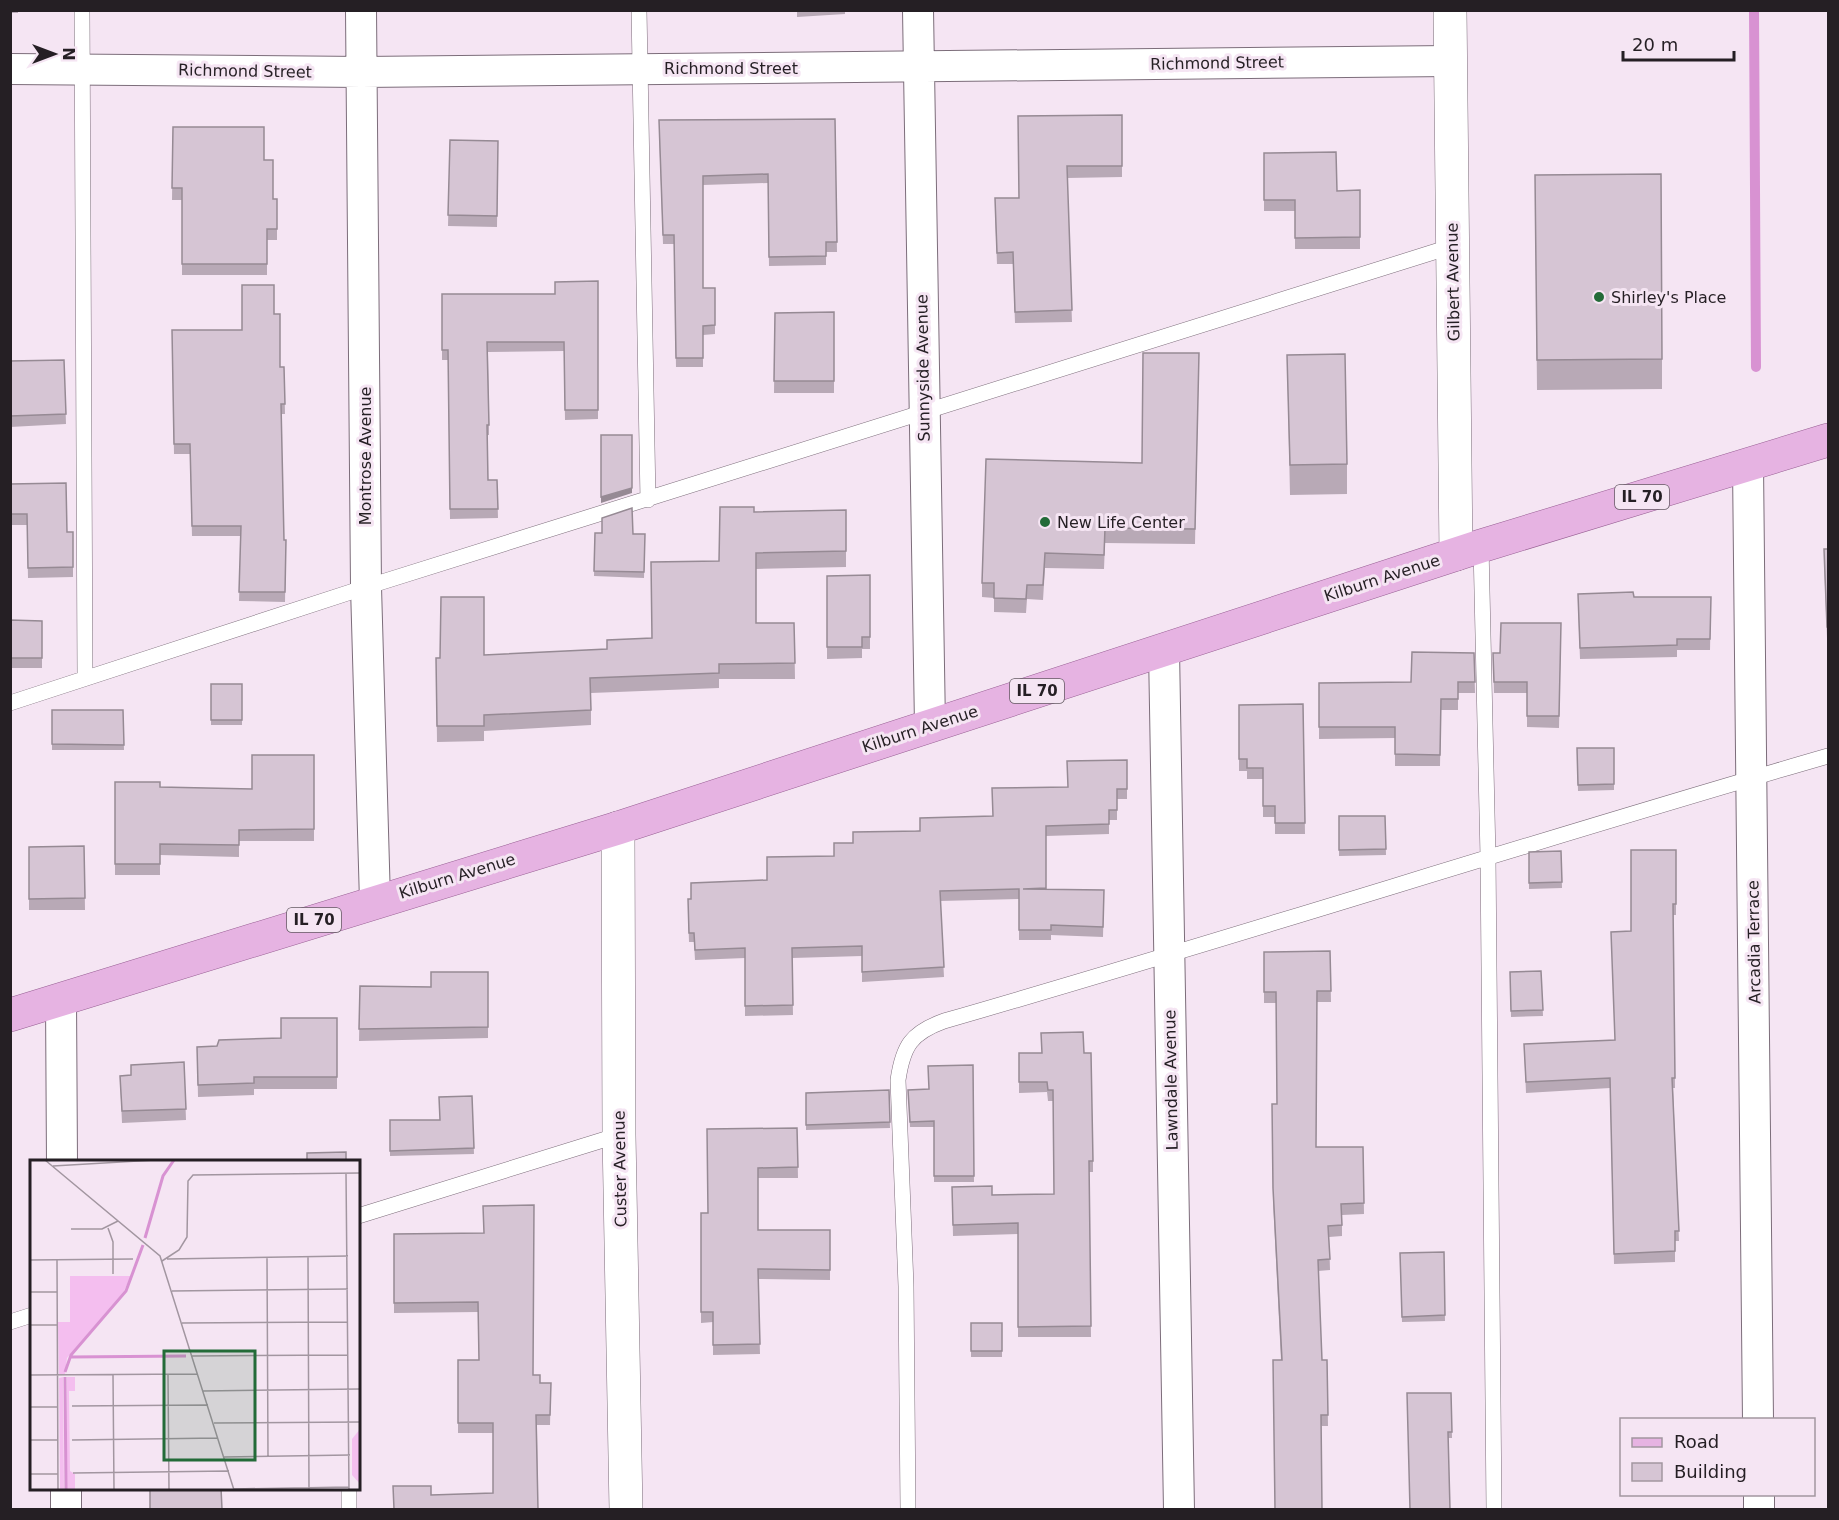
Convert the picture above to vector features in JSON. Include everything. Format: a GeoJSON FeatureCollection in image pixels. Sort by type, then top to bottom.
{"type":"FeatureCollection","features":[{"type":"Feature","properties":{"kind":"main road","name":"Kilburn Avenue"},"geometry":{"type":"LineString","coordinates":[[10,1015],[618,828],[1468,550],[1828,440]]}},
{"type":"Feature","properties":{"kind":"street","name":"Montrose Avenue"},"geometry":{"type":"LineString","coordinates":[[361,10],[366,587],[375,901]]}},
{"type":"Feature","properties":{"kind":"street","name":"Sunnyside Avenue"},"geometry":{"type":"LineString","coordinates":[[918,10],[930,725]]}},
{"type":"Feature","properties":{"kind":"street","name":"Gilbert Avenue"},"geometry":{"type":"LineString","coordinates":[[1450,10],[1453,246],[1468,550]]}},
{"type":"Feature","properties":{"kind":"street","name":"Richmond Street"},"geometry":{"type":"LineString","coordinates":[[10,69],[362,72],[1451,61]]}},
{"type":"Feature","properties":{"kind":"street","name":"Arcadia Terrace"},"geometry":{"type":"LineString","coordinates":[[1748,465],[1758,1418]]}},
{"type":"Feature","properties":{"kind":"street","name":"Lawndale Avenue"},"geometry":{"type":"LineString","coordinates":[[1164,650],[1179,1509]]}},
{"type":"Feature","properties":{"kind":"street","name":"Custer Avenue"},"geometry":{"type":"LineString","coordinates":[[618,828],[619,1135],[626,1509]]}},
{"type":"Feature","properties":{"kind":"street"},"geometry":{"type":"LineString","coordinates":[[61,1000],[62,1160]]}},
{"type":"Feature","properties":{"kind":"street"},"geometry":{"type":"LineString","coordinates":[[66,1490],[66,1509]]}},
{"type":"Feature","properties":{"kind":"lane"},"geometry":{"type":"LineString","coordinates":[[82,10],[85,678]]}},
{"type":"Feature","properties":{"kind":"lane"},"geometry":{"type":"LineString","coordinates":[[639,10],[648,500]]}},
{"type":"Feature","properties":{"kind":"lane"},"geometry":{"type":"LineString","coordinates":[[10,703],[366,587],[1453,246]]}},
{"type":"Feature","properties":{"kind":"lane"},"geometry":{"type":"LineString","coordinates":[[1468,550],[1488,856],[1494,1509]]}},
{"type":"Feature","properties":{"kind":"lane"},"geometry":{"type":"LineString","coordinates":[[908,1509],[906,1286],[898,1080],[905,1049],[923,1030],[944,1021],[1169,956],[1488,856],[1828,756]]}},
{"type":"Feature","properties":{"kind":"lane"},"geometry":{"type":"LineString","coordinates":[[360,1215],[619,1135]]}},
{"type":"Feature","properties":{"kind":"lane"},"geometry":{"type":"LineString","coordinates":[[10,1322],[30,1317]]}},
{"type":"Feature","properties":{"kind":"lane"},"geometry":{"type":"LineString","coordinates":[[349,1490],[350,1509]]}},
{"type":"Feature","properties":{"kind":"building"},"geometry":{"type":"Polygon","coordinates":[[[1122,115],[1122,166],[1067,166],[1072,310],[1015,312],[1013,252],[997,253],[995,198],[1019,198],[1018,116],[1122,115]]]}},
{"type":"Feature","properties":{"kind":"building"},"geometry":{"type":"Polygon","coordinates":[[[835,119],[837,242],[826,242],[826,256],[769,257],[768,174],[703,176],[703,288],[715,288],[715,325],[703,326],[703,358],[676,358],[674,235],[663,235],[659,120],[835,119]]]}},
{"type":"Feature","properties":{"kind":"building"},"geometry":{"type":"Polygon","coordinates":[[[173,127],[264,127],[264,160],[273,160],[273,199],[277,199],[277,229],[267,229],[267,264],[182,264],[182,188],[172,188],[173,127]]]}},
{"type":"Feature","properties":{"kind":"building"},"geometry":{"type":"Polygon","coordinates":[[[450,140],[498,141],[497,216],[448,215],[450,140]]]}},
{"type":"Feature","properties":{"kind":"building"},"geometry":{"type":"Polygon","coordinates":[[[1336,152],[1337,191],[1360,190],[1360,237],[1295,238],[1295,200],[1264,200],[1264,153],[1336,152]]]}},
{"type":"Feature","properties":{"kind":"building","name":"Shirley's Place"},"geometry":{"type":"Polygon","coordinates":[[[1661,174],[1662,359],[1537,360],[1535,175],[1661,174]]]}},
{"type":"Feature","properties":{"kind":"building"},"geometry":{"type":"Polygon","coordinates":[[[598,281],[598,410],[565,410],[564,342],[487,342],[488,480],[497,480],[498,509],[450,509],[448,350],[442,350],[442,294],[555,294],[555,282],[598,281]]]}},
{"type":"Feature","properties":{"kind":"building"},"geometry":{"type":"Polygon","coordinates":[[[242,285],[274,285],[274,314],[280,314],[280,367],[284,367],[285,404],[281,404],[284,540],[286,540],[285,592],[239,592],[241,526],[192,526],[190,444],[174,444],[172,330],[242,330],[242,285]]]}},
{"type":"Feature","properties":{"kind":"building"},"geometry":{"type":"Polygon","coordinates":[[[834,312],[834,381],[774,381],[775,313],[834,312]]]}},
{"type":"Feature","properties":{"kind":"building"},"geometry":{"type":"Polygon","coordinates":[[[1143,353],[1199,353],[1195,529],[1105,528],[1104,555],[1045,553],[1043,585],[1027,585],[1026,599],[994,598],[994,583],[982,583],[986,459],[1142,463],[1143,353]]]}},
{"type":"Feature","properties":{"kind":"building"},"geometry":{"type":"Polygon","coordinates":[[[1345,354],[1347,464],[1290,465],[1287,355],[1345,354]]]}},
{"type":"Feature","properties":{"kind":"building"},"geometry":{"type":"Polygon","coordinates":[[[64,360],[66,414],[10,416],[10,361],[64,360]]]}},
{"type":"Feature","properties":{"kind":"building"},"geometry":{"type":"Polygon","coordinates":[[[601,435],[632,435],[632,488],[601,497],[601,435]]]}},
{"type":"Feature","properties":{"kind":"building"},"geometry":{"type":"Polygon","coordinates":[[[66,483],[67,532],[73,532],[73,567],[28,568],[27,514],[10,514],[10,484],[66,483]]]}},
{"type":"Feature","properties":{"kind":"building"},"geometry":{"type":"Polygon","coordinates":[[[720,507],[754,507],[754,512],[846,510],[846,551],[756,553],[756,623],[794,623],[795,663],[719,664],[719,673],[590,678],[591,710],[484,715],[484,726],[437,726],[436,658],[440,658],[441,597],[484,597],[484,655],[607,649],[607,640],[652,638],[651,562],[719,561],[720,507]]]}},
{"type":"Feature","properties":{"kind":"building"},"geometry":{"type":"Polygon","coordinates":[[[632,508],[633,534],[645,534],[644,572],[594,571],[595,533],[602,533],[602,518],[632,508]]]}},
{"type":"Feature","properties":{"kind":"building"},"geometry":{"type":"Polygon","coordinates":[[[1824,549],[1828,549],[1828,627],[1827,627],[1824,549]]]}},
{"type":"Feature","properties":{"kind":"building"},"geometry":{"type":"Polygon","coordinates":[[[870,575],[870,637],[862,637],[862,647],[827,647],[827,576],[870,575]]]}},
{"type":"Feature","properties":{"kind":"building"},"geometry":{"type":"Polygon","coordinates":[[[1633,592],[1634,597],[1711,597],[1710,639],[1677,639],[1677,645],[1580,648],[1578,594],[1633,592]]]}},
{"type":"Feature","properties":{"kind":"building"},"geometry":{"type":"Polygon","coordinates":[[[10,620],[42,621],[42,658],[10,658],[10,620]]]}},
{"type":"Feature","properties":{"kind":"building"},"geometry":{"type":"Polygon","coordinates":[[[1501,623],[1561,623],[1559,716],[1527,716],[1527,682],[1494,682],[1493,653],[1500,653],[1501,623]]]}},
{"type":"Feature","properties":{"kind":"building"},"geometry":{"type":"Polygon","coordinates":[[[1412,652],[1474,653],[1475,682],[1458,682],[1458,699],[1441,699],[1440,755],[1395,754],[1395,727],[1319,727],[1319,683],[1411,682],[1412,652]]]}},
{"type":"Feature","properties":{"kind":"building"},"geometry":{"type":"Polygon","coordinates":[[[211,684],[242,684],[242,720],[211,720],[211,684]]]}},
{"type":"Feature","properties":{"kind":"building"},"geometry":{"type":"Polygon","coordinates":[[[1303,704],[1305,823],[1275,823],[1275,806],[1263,806],[1263,768],[1247,768],[1247,759],[1239,759],[1239,705],[1303,704]]]}},
{"type":"Feature","properties":{"kind":"building"},"geometry":{"type":"Polygon","coordinates":[[[52,710],[123,710],[124,745],[52,744],[52,710]]]}},
{"type":"Feature","properties":{"kind":"building"},"geometry":{"type":"Polygon","coordinates":[[[1577,748],[1614,748],[1614,784],[1578,785],[1577,748]]]}},
{"type":"Feature","properties":{"kind":"building"},"geometry":{"type":"Polygon","coordinates":[[[252,755],[314,755],[314,829],[239,830],[239,845],[160,844],[160,864],[115,864],[115,782],[160,782],[160,787],[252,789],[252,755]]]}},
{"type":"Feature","properties":{"kind":"building"},"geometry":{"type":"Polygon","coordinates":[[[1127,760],[1127,789],[1117,789],[1117,810],[1109,810],[1109,824],[1046,826],[1046,888],[1023,889],[1104,890],[1103,927],[1051,925],[1051,930],[1019,930],[1019,889],[940,891],[944,967],[862,972],[862,946],[792,948],[793,1005],[745,1006],[745,948],[695,950],[694,933],[689,933],[688,899],[691,899],[691,883],[767,880],[767,857],[834,856],[834,843],[853,843],[853,832],[920,831],[920,818],[993,816],[992,788],[1068,787],[1067,761],[1127,760]]]}},
{"type":"Feature","properties":{"kind":"building"},"geometry":{"type":"Polygon","coordinates":[[[1339,816],[1385,816],[1386,849],[1339,850],[1339,816]]]}},
{"type":"Feature","properties":{"kind":"building"},"geometry":{"type":"Polygon","coordinates":[[[84,846],[85,898],[29,899],[29,847],[84,846]]]}},
{"type":"Feature","properties":{"kind":"building"},"geometry":{"type":"Polygon","coordinates":[[[1631,850],[1676,850],[1676,904],[1673,904],[1675,1078],[1672,1078],[1679,1231],[1675,1231],[1675,1251],[1614,1254],[1610,1078],[1526,1082],[1524,1044],[1615,1040],[1611,932],[1631,931],[1631,850]]]}},
{"type":"Feature","properties":{"kind":"building"},"geometry":{"type":"Polygon","coordinates":[[[1561,851],[1562,882],[1529,883],[1529,852],[1561,851]]]}},
{"type":"Feature","properties":{"kind":"building"},"geometry":{"type":"Polygon","coordinates":[[[1330,951],[1331,991],[1317,991],[1316,1147],[1363,1147],[1364,1203],[1341,1204],[1342,1225],[1328,1226],[1330,1259],[1318,1260],[1322,1360],[1327,1360],[1328,1415],[1321,1415],[1322,1509],[1275,1509],[1273,1360],[1282,1360],[1273,1188],[1272,1104],[1277,1104],[1276,992],[1264,992],[1264,952],[1330,951]]]}},
{"type":"Feature","properties":{"kind":"building"},"geometry":{"type":"Polygon","coordinates":[[[1541,971],[1543,1010],[1511,1011],[1510,972],[1541,971]]]}},
{"type":"Feature","properties":{"kind":"building"},"geometry":{"type":"Polygon","coordinates":[[[431,972],[488,972],[488,1027],[359,1029],[360,986],[431,987],[431,972]]]}},
{"type":"Feature","properties":{"kind":"building"},"geometry":{"type":"Polygon","coordinates":[[[281,1018],[337,1018],[337,1077],[254,1077],[254,1083],[198,1085],[197,1047],[217,1046],[219,1040],[281,1038],[281,1018]]]}},
{"type":"Feature","properties":{"kind":"building"},"geometry":{"type":"Polygon","coordinates":[[[1083,1032],[1084,1053],[1091,1053],[1093,1161],[1089,1161],[1091,1326],[1018,1327],[1018,1223],[953,1225],[952,1187],[992,1186],[992,1195],[1054,1194],[1053,1090],[1048,1090],[1047,1082],[1019,1082],[1019,1053],[1042,1053],[1041,1033],[1083,1032]]]}},
{"type":"Feature","properties":{"kind":"building"},"geometry":{"type":"Polygon","coordinates":[[[184,1062],[186,1109],[122,1111],[120,1076],[131,1075],[131,1065],[184,1062]]]}},
{"type":"Feature","properties":{"kind":"building"},"geometry":{"type":"Polygon","coordinates":[[[973,1065],[974,1176],[934,1176],[934,1121],[910,1122],[908,1090],[929,1089],[928,1066],[973,1065]]]}},
{"type":"Feature","properties":{"kind":"building"},"geometry":{"type":"Polygon","coordinates":[[[889,1090],[890,1122],[806,1125],[806,1093],[889,1090]]]}},
{"type":"Feature","properties":{"kind":"building"},"geometry":{"type":"Polygon","coordinates":[[[472,1096],[474,1148],[390,1151],[390,1120],[440,1120],[439,1097],[472,1096]]]}},
{"type":"Feature","properties":{"kind":"building"},"geometry":{"type":"Polygon","coordinates":[[[797,1128],[798,1167],[758,1168],[758,1230],[830,1230],[830,1270],[758,1269],[760,1344],[713,1345],[713,1312],[701,1312],[701,1213],[708,1213],[707,1129],[797,1128]]]}},
{"type":"Feature","properties":{"kind":"building"},"geometry":{"type":"Polygon","coordinates":[[[346,1152],[346,1160],[307,1160],[307,1153],[346,1152]]]}},
{"type":"Feature","properties":{"kind":"building"},"geometry":{"type":"Polygon","coordinates":[[[534,1205],[533,1375],[540,1375],[540,1383],[551,1383],[550,1415],[536,1415],[538,1509],[394,1509],[393,1486],[431,1486],[431,1495],[493,1493],[493,1423],[458,1423],[458,1360],[479,1360],[478,1302],[394,1303],[394,1234],[484,1233],[483,1206],[534,1205]]]}},
{"type":"Feature","properties":{"kind":"building"},"geometry":{"type":"Polygon","coordinates":[[[1444,1252],[1445,1315],[1402,1317],[1400,1253],[1444,1252]]]}},
{"type":"Feature","properties":{"kind":"building"},"geometry":{"type":"Polygon","coordinates":[[[971,1323],[1002,1323],[1002,1351],[971,1351],[971,1323]]]}},
{"type":"Feature","properties":{"kind":"building"},"geometry":{"type":"Polygon","coordinates":[[[1407,1393],[1451,1393],[1452,1432],[1448,1432],[1450,1509],[1410,1509],[1407,1393]]]}},
{"type":"Feature","properties":{"kind":"building"},"geometry":{"type":"Polygon","coordinates":[[[150,1490],[221,1490],[222,1509],[150,1509],[150,1490]]]}},
{"type":"Feature","properties":{"kind":"waterway"},"geometry":{"type":"LineString","coordinates":[[1754,10],[1756,367]]}},
{"type":"Feature","properties":{"kind":"place","name":"Shirley's Place"},"geometry":{"type":"Point","coordinates":[1599,297]}},
{"type":"Feature","properties":{"kind":"place","name":"New Life Center"},"geometry":{"type":"Point","coordinates":[1045,522]}}]}
